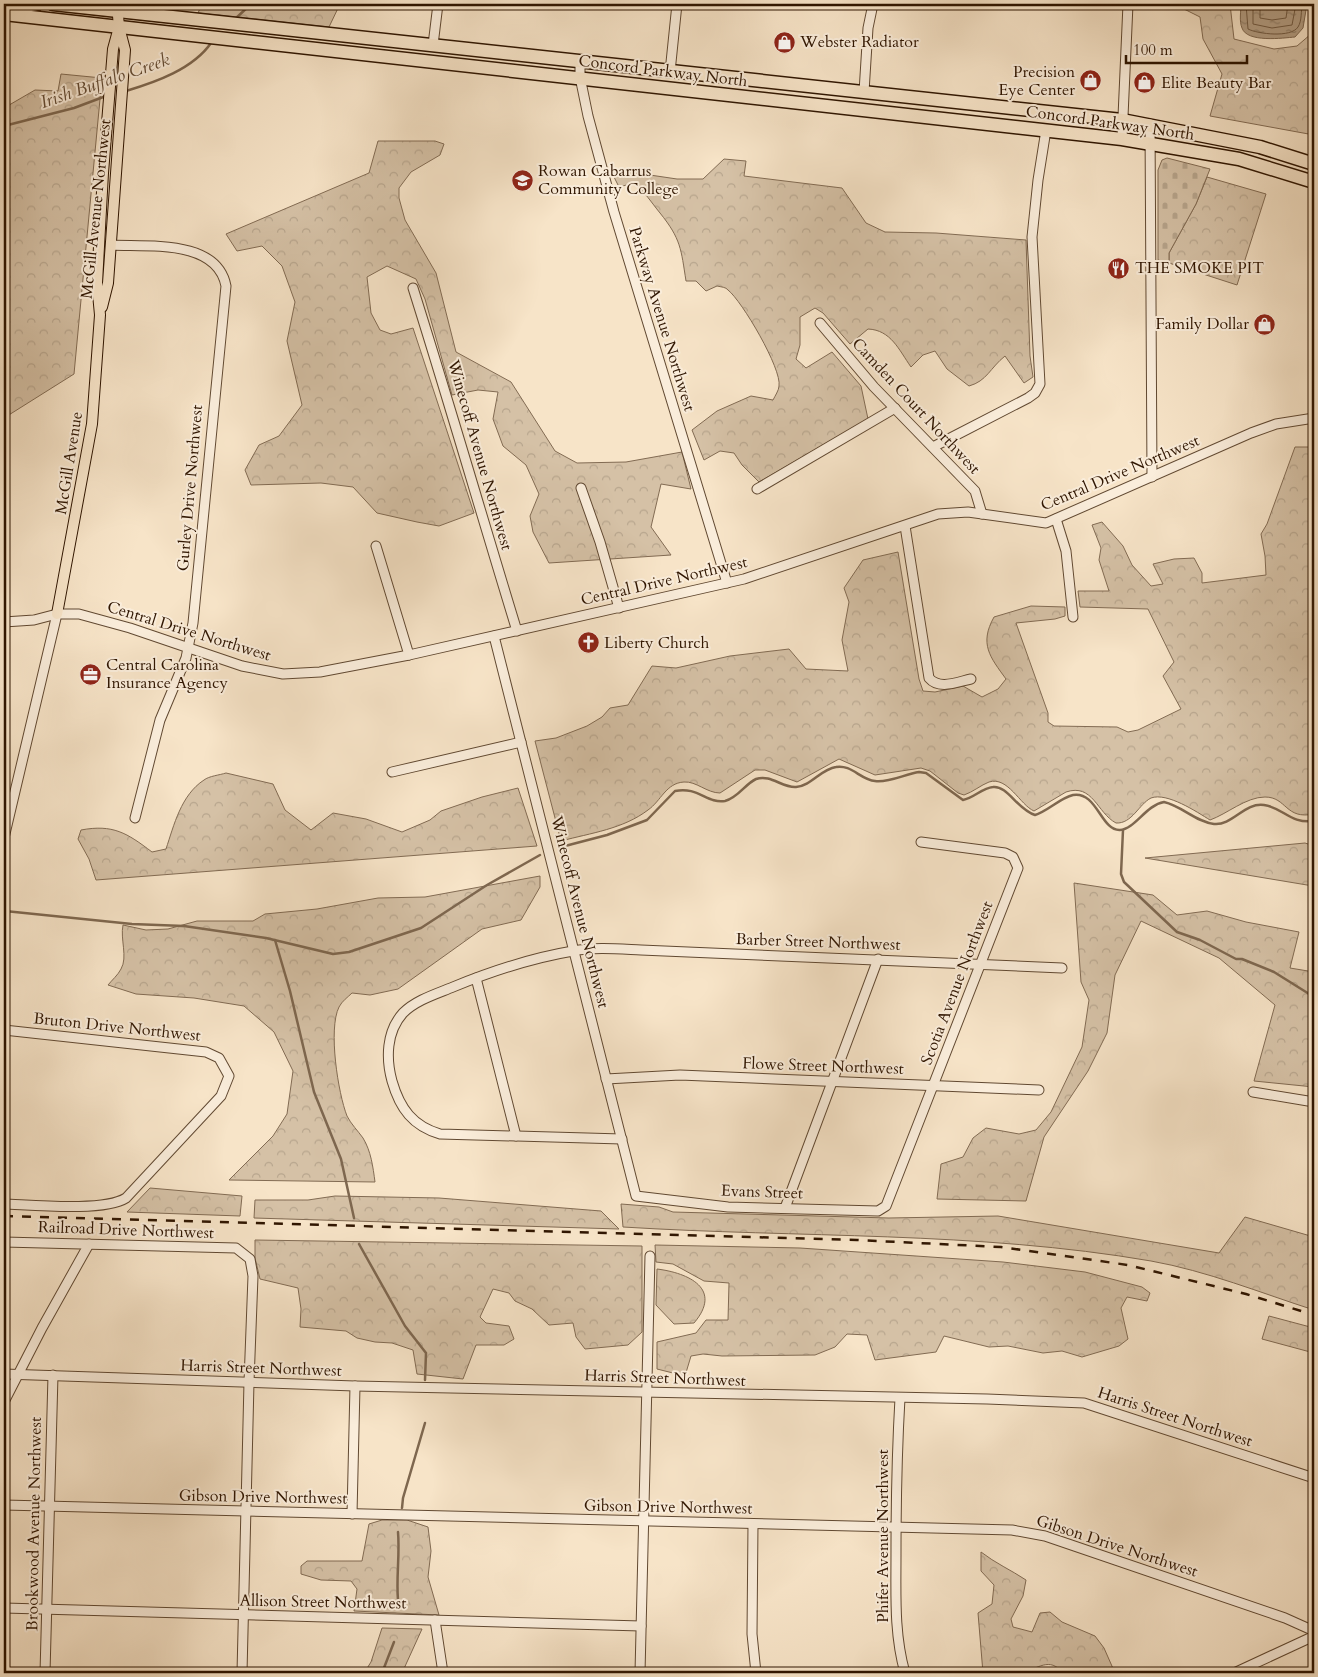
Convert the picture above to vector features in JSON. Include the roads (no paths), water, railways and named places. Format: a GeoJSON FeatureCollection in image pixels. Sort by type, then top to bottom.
{"type":"FeatureCollection","features":[{"type":"Feature","properties":{"kind":"highway"},"geometry":{"type":"LineString","coordinates":[[4,6],[18,7],[37,4]]}},
{"type":"Feature","properties":{"kind":"highway","name":"Concord Parkway North"},"geometry":{"type":"LineString","coordinates":[[53,4],[118,6],[197,20],[1122,120],[1260,146],[1314,164]]}},
{"type":"Feature","properties":{"kind":"highway","name":"Concord Parkway North"},"geometry":{"type":"LineString","coordinates":[[4,14],[1122,139],[1240,159],[1314,182]]}},
{"type":"Feature","properties":{"kind":"highway"},"geometry":{"type":"LineString","coordinates":[[281,45],[324,42],[403,50],[408,48],[409,42]]}},
{"type":"Feature","properties":{"kind":"highway"},"geometry":{"type":"LineString","coordinates":[[902,114],[903,96]]}},
{"type":"Feature","properties":{"kind":"main road","name":"McGill Avenue Northwest"},"geometry":{"type":"LineString","coordinates":[[100,315],[108,283],[125,50],[119,27],[118,6]]}},
{"type":"Feature","properties":{"kind":"main road","name":"McGill Avenue Northwest"},"geometry":{"type":"LineString","coordinates":[[100,315],[97,283],[107,126],[113,49],[119,27]]}},
{"type":"Feature","properties":{"kind":"main road"},"geometry":{"type":"LineString","coordinates":[[106,145],[107,218],[113,227]]}},
{"type":"Feature","properties":{"kind":"main road","name":"McGill Avenue"},"geometry":{"type":"LineString","coordinates":[[57,614],[92,424],[100,315]]}},
{"type":"Feature","properties":{"kind":"street"},"geometry":{"type":"LineString","coordinates":[[433,45],[438,4]]}},
{"type":"Feature","properties":{"kind":"street"},"geometry":{"type":"LineString","coordinates":[[670,72],[677,4]]}},
{"type":"Feature","properties":{"kind":"street"},"geometry":{"type":"LineString","coordinates":[[864,92],[867,33],[872,4]]}},
{"type":"Feature","properties":{"kind":"street"},"geometry":{"type":"LineString","coordinates":[[1122,139],[1128,4]]}},
{"type":"Feature","properties":{"kind":"street","name":"Parkway Avenue Northwest"},"geometry":{"type":"LineString","coordinates":[[580,61],[580,78],[614,212],[727,583]]}},
{"type":"Feature","properties":{"kind":"street"},"geometry":{"type":"LineString","coordinates":[[1150,124],[1152,477]]}},
{"type":"Feature","properties":{"kind":"street"},"geometry":{"type":"LineString","coordinates":[[933,447],[1035,393],[1041,374],[1032,222],[1046,130]]}},
{"type":"Feature","properties":{"kind":"street","name":"Gurley Drive Northwest"},"geometry":{"type":"LineString","coordinates":[[111,245],[187,251],[209,258],[216,263],[226,286],[189,648],[160,720],[135,818]]}},
{"type":"Feature","properties":{"kind":"street","name":"Winecoff Avenue Northwest"},"geometry":{"type":"LineString","coordinates":[[413,288],[449,400],[459,443],[517,631]]}},
{"type":"Feature","properties":{"kind":"street","name":"Camden Court Northwest"},"geometry":{"type":"LineString","coordinates":[[820,323],[874,387],[975,491],[982,514]]}},
{"type":"Feature","properties":{"kind":"street"},"geometry":{"type":"LineString","coordinates":[[757,489],[895,408]]}},
{"type":"Feature","properties":{"kind":"street","name":"Central Drive Northwest"},"geometry":{"type":"LineString","coordinates":[[4,622],[34,620],[57,614],[79,614],[98,618],[242,666],[283,674],[320,672],[409,655],[727,583],[954,512],[1046,523],[1250,433],[1276,424],[1314,418]]}},
{"type":"Feature","properties":{"kind":"street"},"geometry":{"type":"LineString","coordinates":[[581,488],[600,542],[619,608]]}},
{"type":"Feature","properties":{"kind":"street"},"geometry":{"type":"LineString","coordinates":[[1056,519],[1066,551],[1073,617]]}},
{"type":"Feature","properties":{"kind":"street"},"geometry":{"type":"LineString","coordinates":[[905,526],[929,678],[934,684],[940,685],[971,679]]}},
{"type":"Feature","properties":{"kind":"street"},"geometry":{"type":"LineString","coordinates":[[376,546],[409,655]]}},
{"type":"Feature","properties":{"kind":"street"},"geometry":{"type":"LineString","coordinates":[[4,838],[57,614]]}},
{"type":"Feature","properties":{"kind":"street","name":"Winecoff Avenue Northwest"},"geometry":{"type":"LineString","coordinates":[[494,636],[636,1196]]}},
{"type":"Feature","properties":{"kind":"street"},"geometry":{"type":"LineString","coordinates":[[392,772],[521,742]]}},
{"type":"Feature","properties":{"kind":"street","name":"Scotia Avenue Northwest"},"geometry":{"type":"LineString","coordinates":[[886,1206],[1018,868],[1016,862],[1005,853],[921,842]]}},
{"type":"Feature","properties":{"kind":"street","name":"Barber Street Northwest"},"geometry":{"type":"LineString","coordinates":[[622,1139],[440,1134],[424,1129],[409,1117],[400,1104],[388,1067],[388,1045],[393,1029],[402,1014],[417,1002],[504,967],[574,950],[641,950],[981,963],[1062,968]]}},
{"type":"Feature","properties":{"kind":"street"},"geometry":{"type":"LineString","coordinates":[[785,1208],[878,959]]}},
{"type":"Feature","properties":{"kind":"street"},"geometry":{"type":"LineString","coordinates":[[476,978],[516,1136]]}},
{"type":"Feature","properties":{"kind":"street","name":"Bruton Drive Northwest"},"geometry":{"type":"LineString","coordinates":[[4,1030],[206,1052],[219,1058],[229,1076],[221,1096],[126,1198],[118,1203],[102,1206],[4,1204]]}},
{"type":"Feature","properties":{"kind":"street","name":"Flowe Street Northwest"},"geometry":{"type":"LineString","coordinates":[[606,1079],[680,1075],[1038,1090]]}},
{"type":"Feature","properties":{"kind":"street"},"geometry":{"type":"LineString","coordinates":[[1254,1092],[1314,1102]]}},
{"type":"Feature","properties":{"kind":"street","name":"Evans Street"},"geometry":{"type":"LineString","coordinates":[[636,1196],[728,1207],[878,1211],[886,1206]]}},
{"type":"Feature","properties":{"kind":"street","name":"Railroad Drive Northwest"},"geometry":{"type":"LineString","coordinates":[[4,1242],[236,1248],[250,1259],[253,1276],[249,1382]]}},
{"type":"Feature","properties":{"kind":"street"},"geometry":{"type":"LineString","coordinates":[[4,1402],[42,1328],[89,1244]]}},
{"type":"Feature","properties":{"kind":"street"},"geometry":{"type":"LineString","coordinates":[[640,1673],[650,1256]]}},
{"type":"Feature","properties":{"kind":"street","name":"Harris Street Northwest"},"geometry":{"type":"LineString","coordinates":[[4,1374],[355,1386],[1084,1403],[1314,1478]]}},
{"type":"Feature","properties":{"kind":"street","name":"Brookwood Avenue Northwest"},"geometry":{"type":"LineString","coordinates":[[45,1673],[53,1376]]}},
{"type":"Feature","properties":{"kind":"street"},"geometry":{"type":"LineString","coordinates":[[242,1673],[249,1382]]}},
{"type":"Feature","properties":{"kind":"street"},"geometry":{"type":"LineString","coordinates":[[352,1514],[355,1386]]}},
{"type":"Feature","properties":{"kind":"street","name":"Phifer Avenue Northwest"},"geometry":{"type":"LineString","coordinates":[[900,1398],[896,1527],[896,1614],[898,1642],[905,1673]]}},
{"type":"Feature","properties":{"kind":"street","name":"Gibson Drive Northwest"},"geometry":{"type":"LineString","coordinates":[[4,1505],[1012,1530],[1045,1536],[1276,1615],[1314,1631]]}},
{"type":"Feature","properties":{"kind":"street"},"geometry":{"type":"LineString","coordinates":[[753,1524],[752,1634],[756,1673]]}},
{"type":"Feature","properties":{"kind":"street","name":"Allison Street Northwest"},"geometry":{"type":"LineString","coordinates":[[4,1608],[641,1626]]}},
{"type":"Feature","properties":{"kind":"street"},"geometry":{"type":"LineString","coordinates":[[435,1620],[443,1673]]}},
{"type":"Feature","properties":{"kind":"street"},"geometry":{"type":"LineString","coordinates":[[1234,1673],[1314,1636]]}},
{"type":"Feature","properties":{"kind":"water"},"geometry":{"type":"Polygon","coordinates":[[[1241,4],[1307,4],[1303,28],[1295,37],[1274,39],[1251,36],[1245,33],[1241,25],[1241,4]]]}},
{"type":"Feature","properties":{"kind":"waterway","name":"Irish Buffalo Creek"},"geometry":{"type":"LineString","coordinates":[[234,20],[251,4]]}},
{"type":"Feature","properties":{"kind":"waterway","name":"Irish Buffalo Creek"},"geometry":{"type":"LineString","coordinates":[[126,91],[161,79],[184,67],[211,43]]}},
{"type":"Feature","properties":{"kind":"waterway","name":"Irish Buffalo Creek"},"geometry":{"type":"LineString","coordinates":[[4,126],[74,108],[106,96]]}},
{"type":"Feature","properties":{"kind":"waterway"},"geometry":{"type":"LineString","coordinates":[[565,846],[607,835],[647,820],[675,791],[690,791],[713,800],[725,801],[734,797],[756,779],[767,778],[796,787],[806,784],[831,768],[836,767],[846,768],[875,781],[886,781],[919,772],[926,773],[963,800],[989,788],[998,787],[1023,808],[1035,815],[1068,797],[1081,795],[1088,799],[1108,824],[1114,829],[1120,830],[1131,826],[1152,808],[1164,802],[1207,823],[1214,824],[1221,824],[1257,805],[1277,809],[1299,820],[1314,821]]}},
{"type":"Feature","properties":{"kind":"waterway"},"geometry":{"type":"LineString","coordinates":[[1123,830],[1121,874],[1124,882],[1177,932],[1200,940],[1236,959],[1242,959],[1274,972],[1314,997]]}},
{"type":"Feature","properties":{"kind":"waterway"},"geometry":{"type":"LineString","coordinates":[[5,911],[132,924],[184,926],[266,938],[333,954],[349,952],[421,928],[487,885],[540,855]]}},
{"type":"Feature","properties":{"kind":"waterway"},"geometry":{"type":"LineString","coordinates":[[275,940],[290,991],[314,1092],[341,1159],[354,1218]]}},
{"type":"Feature","properties":{"kind":"waterway"},"geometry":{"type":"LineString","coordinates":[[359,1244],[405,1326],[426,1353],[425,1380]]}},
{"type":"Feature","properties":{"kind":"waterway"},"geometry":{"type":"LineString","coordinates":[[402,1508],[403,1498],[425,1423]]}},
{"type":"Feature","properties":{"kind":"waterway"},"geometry":{"type":"LineString","coordinates":[[398,1532],[398,1600]]}},
{"type":"Feature","properties":{"kind":"waterway"},"geometry":{"type":"LineString","coordinates":[[382,1673],[394,1642]]}},
{"type":"Feature","properties":{"kind":"railway"},"geometry":{"type":"LineString","coordinates":[[4,1216],[857,1240],[1001,1247],[1128,1265],[1246,1294],[1314,1315]]}},
{"type":"Feature","properties":{"kind":"place","name":"Webster Radiator"},"geometry":{"type":"Point","coordinates":[784,42]}},
{"type":"Feature","properties":{"kind":"place","name":"Precision Eye Center"},"geometry":{"type":"Point","coordinates":[1091,81]}},
{"type":"Feature","properties":{"kind":"place","name":"Elite Beauty Bar"},"geometry":{"type":"Point","coordinates":[1145,83]}},
{"type":"Feature","properties":{"kind":"place","name":"Rowan Cabarrus Community College"},"geometry":{"type":"Point","coordinates":[522,180]}},
{"type":"Feature","properties":{"kind":"place","name":"THE SMOKE PIT"},"geometry":{"type":"Point","coordinates":[1119,268]}},
{"type":"Feature","properties":{"kind":"place","name":"Family Dollar"},"geometry":{"type":"Point","coordinates":[1265,324]}},
{"type":"Feature","properties":{"kind":"place","name":"Liberty Church"},"geometry":{"type":"Point","coordinates":[588,643]}},
{"type":"Feature","properties":{"kind":"place","name":"Central Carolina Insurance Agency"},"geometry":{"type":"Point","coordinates":[90,674]}}]}
